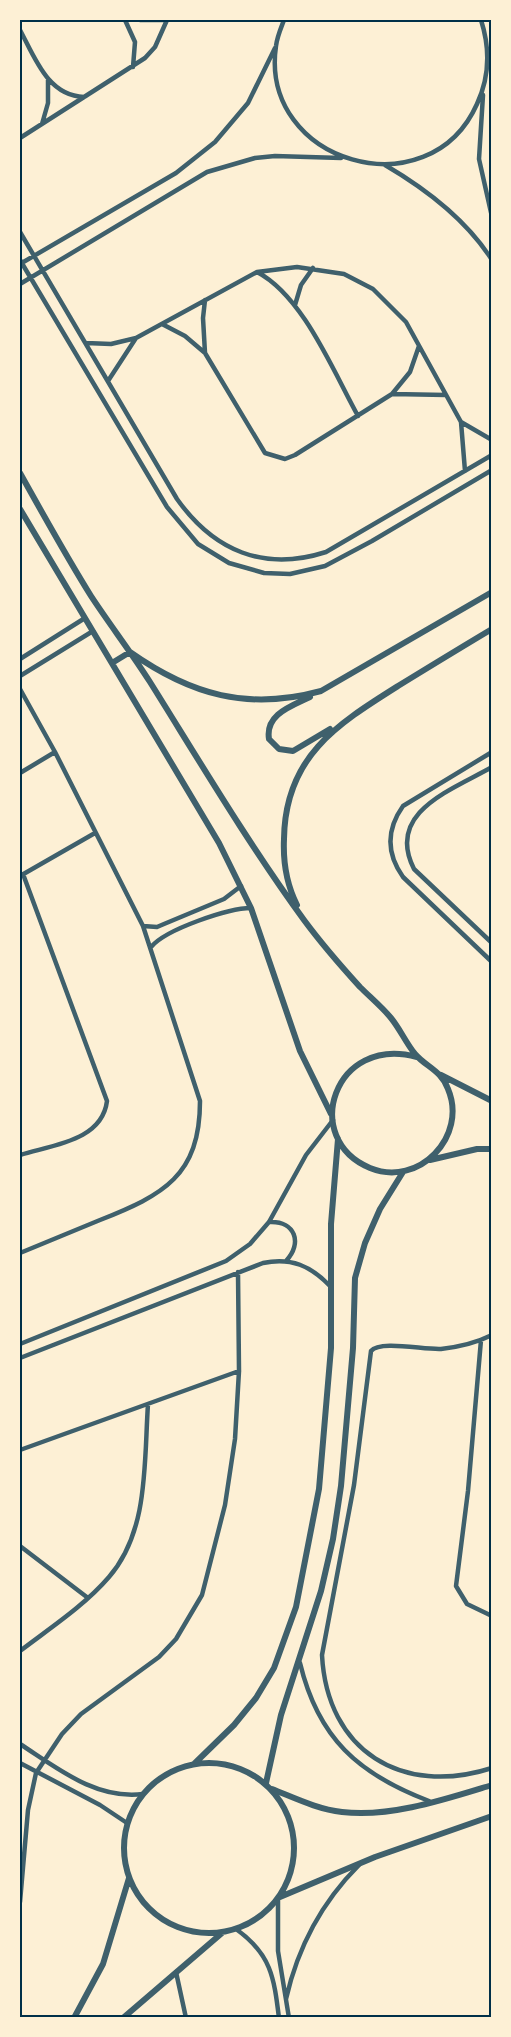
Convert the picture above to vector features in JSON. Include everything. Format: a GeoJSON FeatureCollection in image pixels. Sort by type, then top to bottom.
{"type":"FeatureCollection","features":[{"type":"Feature","properties":{"kind":"street"},"geometry":{"type":"LineString","coordinates":[[126,20],[135,42],[133,67]]}},
{"type":"Feature","properties":{"kind":"street"},"geometry":{"type":"LineString","coordinates":[[20,138],[133,67],[155,47],[165,20],[140,20]]}},
{"type":"Feature","properties":{"kind":"street"},"geometry":{"type":"LineString","coordinates":[[284,20],[276,46],[248,103],[215,142],[176,173],[20,263],[167,507],[198,544],[229,563],[244,569],[273,574],[299,573],[325,566],[492,470]]}},
{"type":"Feature","properties":{"kind":"street"},"geometry":{"type":"LineString","coordinates":[[481,20],[487,44],[488,67]]}},
{"type":"Feature","properties":{"kind":"street"},"geometry":{"type":"LineString","coordinates":[[20,30],[48,80],[64,94],[84,98]]}},
{"type":"Feature","properties":{"kind":"street"},"geometry":{"type":"LineString","coordinates":[[276,46],[279,83],[284,101],[298,125],[318,145],[343,158],[364,164],[385,165],[411,161],[435,151],[456,135],[473,114],[483,90]]}},
{"type":"Feature","properties":{"kind":"street"},"geometry":{"type":"LineString","coordinates":[[492,58],[483,90],[479,159],[492,217]]}},
{"type":"Feature","properties":{"kind":"street"},"geometry":{"type":"LineString","coordinates":[[41,125],[48,104],[48,80]]}},
{"type":"Feature","properties":{"kind":"street"},"geometry":{"type":"LineString","coordinates":[[20,284],[207,172],[255,158],[275,156],[343,158]]}},
{"type":"Feature","properties":{"kind":"street"},"geometry":{"type":"LineString","coordinates":[[385,165],[419,186],[450,211],[492,260]]}},
{"type":"Feature","properties":{"kind":"street"},"geometry":{"type":"LineString","coordinates":[[20,232],[189,515],[210,536],[228,547],[252,555],[289,560],[326,552],[492,455]]}},
{"type":"Feature","properties":{"kind":"street"},"geometry":{"type":"LineString","coordinates":[[86,343],[111,344],[136,338],[257,272],[314,268],[344,274],[373,289],[396,309],[419,345],[461,422],[465,471]]}},
{"type":"Feature","properties":{"kind":"street"},"geometry":{"type":"LineString","coordinates":[[295,305],[301,285],[314,268]]}},
{"type":"Feature","properties":{"kind":"street"},"geometry":{"type":"LineString","coordinates":[[257,272],[279,285],[295,305],[358,416]]}},
{"type":"Feature","properties":{"kind":"street"},"geometry":{"type":"LineString","coordinates":[[205,300],[203,326],[206,352],[259,446],[273,458],[285,459],[295,454],[392,394],[410,372],[419,345]]}},
{"type":"Feature","properties":{"kind":"street"},"geometry":{"type":"LineString","coordinates":[[162,324],[185,336],[206,352]]}},
{"type":"Feature","properties":{"kind":"street"},"geometry":{"type":"LineString","coordinates":[[108,381],[136,338]]}},
{"type":"Feature","properties":{"kind":"street"},"geometry":{"type":"LineString","coordinates":[[392,394],[446,394]]}},
{"type":"Feature","properties":{"kind":"street"},"geometry":{"type":"LineString","coordinates":[[461,422],[492,440]]}},
{"type":"Feature","properties":{"kind":"street"},"geometry":{"type":"LineString","coordinates":[[20,473],[89,592],[130,652],[260,858],[306,922],[360,987],[390,1018],[417,1057],[439,1073],[492,1101]]}},
{"type":"Feature","properties":{"kind":"street"},"geometry":{"type":"LineString","coordinates":[[20,509],[196,802],[241,886],[251,908],[300,1051],[332,1119],[338,1138],[346,1151],[365,1166],[387,1172],[403,1172],[429,1160],[492,1149]]}},
{"type":"Feature","properties":{"kind":"street"},"geometry":{"type":"LineString","coordinates":[[492,592],[273,718],[268,731],[269,739],[279,749],[293,751],[492,629]]}},
{"type":"Feature","properties":{"kind":"street"},"geometry":{"type":"LineString","coordinates":[[20,659],[85,618]]}},
{"type":"Feature","properties":{"kind":"street"},"geometry":{"type":"LineString","coordinates":[[20,676],[93,631]]}},
{"type":"Feature","properties":{"kind":"street"},"geometry":{"type":"LineString","coordinates":[[112,663],[130,652]]}},
{"type":"Feature","properties":{"kind":"street"},"geometry":{"type":"LineString","coordinates":[[130,652],[172,679],[220,696],[270,700],[295,698],[321,691]]}},
{"type":"Feature","properties":{"kind":"street"},"geometry":{"type":"LineString","coordinates":[[20,689],[143,926],[200,1101],[200,1127],[193,1152],[180,1174],[162,1192],[139,1204],[20,1253]]}},
{"type":"Feature","properties":{"kind":"street"},"geometry":{"type":"LineString","coordinates":[[306,922],[287,877],[283,852],[285,820],[296,780],[308,759],[341,722]]}},
{"type":"Feature","properties":{"kind":"street"},"geometry":{"type":"LineString","coordinates":[[20,773],[54,752]]}},
{"type":"Feature","properties":{"kind":"street"},"geometry":{"type":"LineString","coordinates":[[492,752],[403,806],[394,819],[390,834],[392,857],[403,877],[492,962]]}},
{"type":"Feature","properties":{"kind":"street"},"geometry":{"type":"LineString","coordinates":[[492,767],[424,805],[408,829],[406,843],[408,856],[414,869],[492,943]]}},
{"type":"Feature","properties":{"kind":"street"},"geometry":{"type":"LineString","coordinates":[[20,1155],[93,1130],[101,1122],[107,1101],[21,875],[95,833]]}},
{"type":"Feature","properties":{"kind":"street"},"geometry":{"type":"LineString","coordinates":[[143,926],[157,927],[224,899],[241,886]]}},
{"type":"Feature","properties":{"kind":"street"},"geometry":{"type":"LineString","coordinates":[[151,947],[169,934],[228,911],[251,908]]}},
{"type":"Feature","properties":{"kind":"street"},"geometry":{"type":"LineString","coordinates":[[462,933],[471,924]]}},
{"type":"Feature","properties":{"kind":"street"},"geometry":{"type":"LineString","coordinates":[[20,1344],[208,1270],[226,1261],[250,1244],[269,1222],[306,1155],[332,1119],[333,1099],[340,1083],[351,1069],[365,1059],[382,1053],[400,1052],[417,1057]]}},
{"type":"Feature","properties":{"kind":"street"},"geometry":{"type":"LineString","coordinates":[[429,1160],[449,1135],[453,1119],[453,1103],[448,1087],[439,1073]]}},
{"type":"Feature","properties":{"kind":"street"},"geometry":{"type":"LineString","coordinates":[[194,1764],[234,1725],[256,1698],[273,1668],[296,1607],[320,1489],[331,1348],[331,1224],[338,1138]]}},
{"type":"Feature","properties":{"kind":"street"},"geometry":{"type":"LineString","coordinates":[[266,1783],[281,1715],[300,1663],[321,1591],[341,1486],[353,1348],[355,1278],[365,1243],[380,1209],[403,1172]]}},
{"type":"Feature","properties":{"kind":"street"},"geometry":{"type":"LineString","coordinates":[[269,1222],[279,1221],[289,1226],[294,1234],[296,1244],[293,1253],[286,1261]]}},
{"type":"Feature","properties":{"kind":"street"},"geometry":{"type":"LineString","coordinates":[[20,1358],[263,1263],[286,1261],[303,1265],[318,1274],[330,1286]]}},
{"type":"Feature","properties":{"kind":"street"},"geometry":{"type":"LineString","coordinates":[[20,1902],[27,1819],[36,1773],[62,1734],[81,1714],[159,1657],[176,1639],[198,1602],[210,1570],[225,1504],[235,1439],[239,1371],[238,1272]]}},
{"type":"Feature","properties":{"kind":"street"},"geometry":{"type":"LineString","coordinates":[[492,1335],[481,1340],[440,1349],[378,1346],[371,1351],[354,1485],[321,1655],[325,1687],[336,1716],[348,1734],[379,1762],[419,1776],[440,1779],[461,1777],[492,1768]]}},
{"type":"Feature","properties":{"kind":"street"},"geometry":{"type":"LineString","coordinates":[[481,1340],[468,1491],[456,1586],[466,1604],[492,1616]]}},
{"type":"Feature","properties":{"kind":"street"},"geometry":{"type":"LineString","coordinates":[[20,1450],[239,1371]]}},
{"type":"Feature","properties":{"kind":"street"},"geometry":{"type":"LineString","coordinates":[[20,1651],[88,1598],[119,1563],[137,1521],[148,1404]]}},
{"type":"Feature","properties":{"kind":"street"},"geometry":{"type":"LineString","coordinates":[[20,1546],[88,1598]]}},
{"type":"Feature","properties":{"kind":"street"},"geometry":{"type":"LineString","coordinates":[[300,1663],[307,1694],[322,1724],[343,1750],[368,1772],[396,1789],[429,1801]]}},
{"type":"Feature","properties":{"kind":"street"},"geometry":{"type":"LineString","coordinates":[[20,1744],[45,1761],[105,1793],[124,1797],[143,1794]]}},
{"type":"Feature","properties":{"kind":"street"},"geometry":{"type":"LineString","coordinates":[[20,1763],[100,1805],[127,1823]]}},
{"type":"Feature","properties":{"kind":"street"},"geometry":{"type":"LineString","coordinates":[[225,1763],[240,1768],[266,1783],[272,1789],[289,1819],[295,1853],[290,1876],[279,1898],[259,1917],[236,1929],[222,1933],[202,1933],[183,1929],[165,1922],[150,1910],[137,1895],[129,1878],[124,1851],[127,1823],[143,1794],[166,1774],[194,1764],[225,1763]]}},
{"type":"Feature","properties":{"kind":"street"},"geometry":{"type":"LineString","coordinates":[[272,1789],[322,1808],[342,1812],[383,1811],[492,1785]]}},
{"type":"Feature","properties":{"kind":"street"},"geometry":{"type":"LineString","coordinates":[[279,1898],[360,1864],[492,1816]]}},
{"type":"Feature","properties":{"kind":"street"},"geometry":{"type":"LineString","coordinates":[[286,1999],[298,1956],[317,1916],[344,1880],[360,1864]]}},
{"type":"Feature","properties":{"kind":"street"},"geometry":{"type":"LineString","coordinates":[[74,2018],[103,1964],[129,1878]]}},
{"type":"Feature","properties":{"kind":"street"},"geometry":{"type":"LineString","coordinates":[[279,1898],[278,1952],[289,2018]]}},
{"type":"Feature","properties":{"kind":"street"},"geometry":{"type":"LineString","coordinates":[[236,1929],[258,1947],[266,1960],[276,1988],[279,2018]]}},
{"type":"Feature","properties":{"kind":"street"},"geometry":{"type":"LineString","coordinates":[[123,2018],[222,1933]]}},
{"type":"Feature","properties":{"kind":"street"},"geometry":{"type":"LineString","coordinates":[[176,1972],[186,2018]]}}]}
